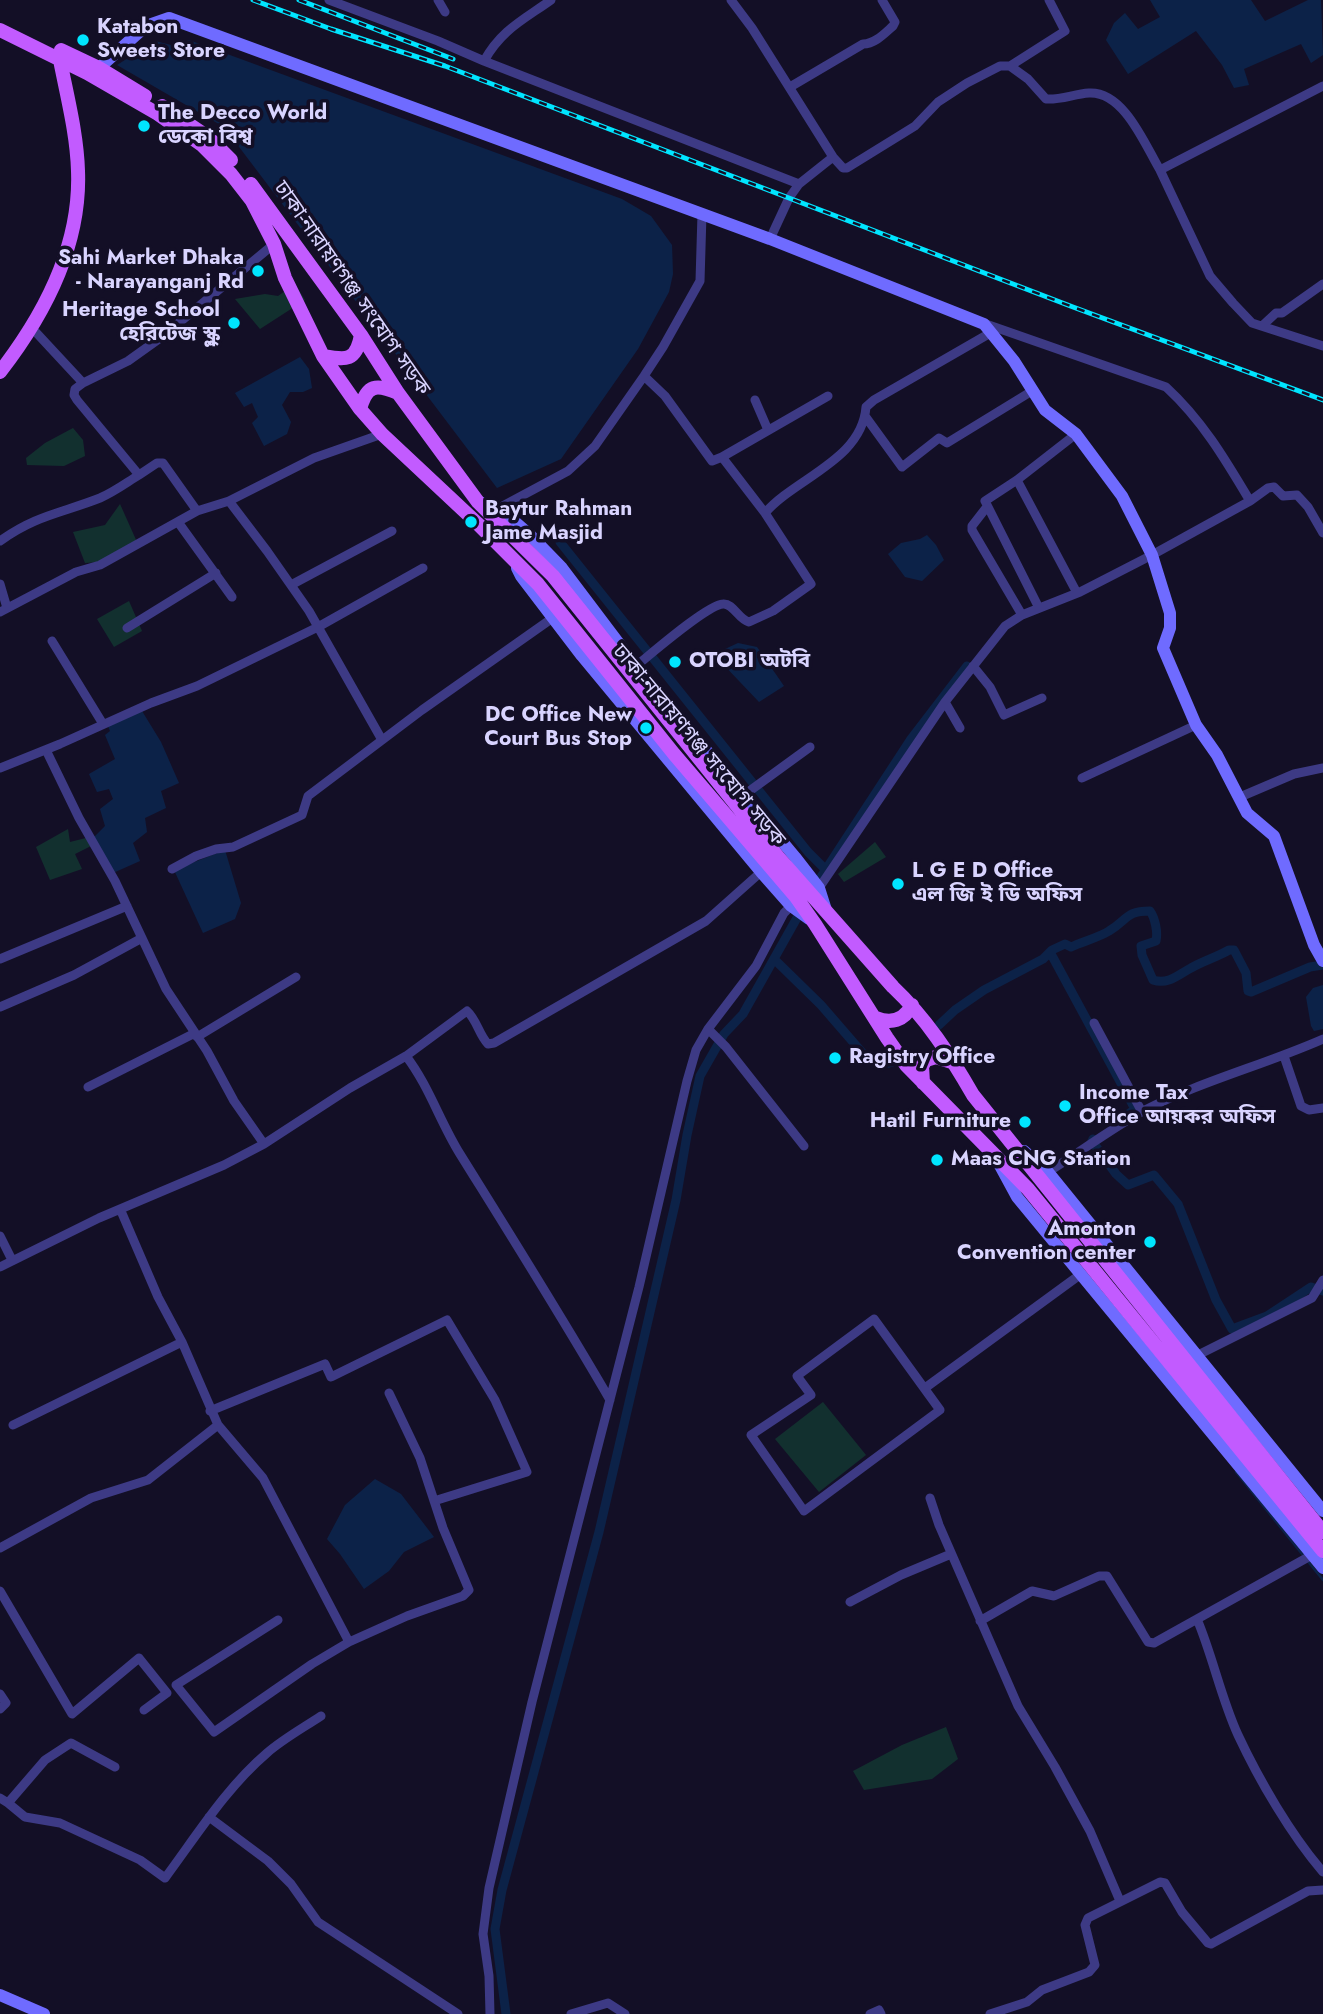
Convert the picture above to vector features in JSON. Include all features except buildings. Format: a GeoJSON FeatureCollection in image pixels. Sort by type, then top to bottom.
{"type":"FeatureCollection","features":[{"type":"Feature","properties":{"kind":"main road","name":"ঢাকা-নারায়ণগঞ্জ সংযোগ সড়ক"},"geometry":{"type":"LineString","coordinates":[[0,21],[100,68],[190,124],[222,151],[254,187],[478,502],[554,576],[734,803],[828,915],[912,1005],[955,1063],[973,1095],[1191,1359],[1323,1532]]}},
{"type":"Feature","properties":{"kind":"main road","name":"ঢাকা-নারায়ণগঞ্জ সংযোগ সড়ক"},"geometry":{"type":"LineString","coordinates":[[0,30],[158,114],[216,158],[247,192],[274,244],[291,290],[323,356],[360,409],[382,434],[513,558],[561,612],[657,733],[796,897],[887,1038],[923,1083],[954,1111],[1028,1189],[1317,1553]]}},
{"type":"Feature","properties":{"kind":"main road"},"geometry":{"type":"LineString","coordinates":[[0,372],[31,327],[59,275],[71,244],[77,208],[78,171],[74,130],[60,60]]}},
{"type":"Feature","properties":{"kind":"main road"},"geometry":{"type":"LineString","coordinates":[[323,356],[344,360],[350,357],[359,348],[361,335]]}},
{"type":"Feature","properties":{"kind":"main road"},"geometry":{"type":"LineString","coordinates":[[360,409],[364,395],[371,389],[382,387],[398,393]]}},
{"type":"Feature","properties":{"kind":"main road"},"geometry":{"type":"LineString","coordinates":[[876,1018],[884,1021],[897,1020],[906,1014],[912,1005]]}},
{"type":"Feature","properties":{"kind":"main road"},"geometry":{"type":"LineString","coordinates":[[923,1083],[922,1066],[926,1060],[936,1057],[955,1063]]}},
{"type":"Feature","properties":{"kind":"street"},"geometry":{"type":"LineString","coordinates":[[329,0],[799,184]]}},
{"type":"Feature","properties":{"kind":"street"},"geometry":{"type":"LineString","coordinates":[[438,0],[445,12]]}},
{"type":"Feature","properties":{"kind":"street"},"geometry":{"type":"LineString","coordinates":[[484,61],[504,33],[551,0]]}},
{"type":"Feature","properties":{"kind":"street"},"geometry":{"type":"LineString","coordinates":[[731,0],[790,87],[833,158],[844,168],[915,126],[935,104],[967,83],[1000,66],[1010,66],[1065,31],[1049,0]]}},
{"type":"Feature","properties":{"kind":"street"},"geometry":{"type":"LineString","coordinates":[[790,87],[863,44],[867,45],[893,26],[895,22],[882,0]]}},
{"type":"Feature","properties":{"kind":"street"},"geometry":{"type":"LineString","coordinates":[[100,68],[146,26],[169,18],[770,239],[981,322],[1166,387],[1189,408],[1210,435],[1250,501]]}},
{"type":"Feature","properties":{"kind":"street"},"geometry":{"type":"LineString","coordinates":[[1010,66],[1028,79],[1046,99],[1091,93],[1117,103],[1143,139],[1160,170],[1210,276],[1252,323],[1323,346]]}},
{"type":"Feature","properties":{"kind":"street"},"geometry":{"type":"LineString","coordinates":[[1160,170],[1323,86]]}},
{"type":"Feature","properties":{"kind":"street"},"geometry":{"type":"LineString","coordinates":[[770,239],[789,198],[799,184],[833,158]]}},
{"type":"Feature","properties":{"kind":"street"},"geometry":{"type":"LineString","coordinates":[[499,508],[568,471],[594,446],[644,376],[670,336],[699,281],[702,214]]}},
{"type":"Feature","properties":{"kind":"street"},"geometry":{"type":"LineString","coordinates":[[139,475],[74,395],[75,389],[128,361],[163,336],[274,244]]}},
{"type":"Feature","properties":{"kind":"street"},"geometry":{"type":"LineString","coordinates":[[1262,326],[1276,313],[1282,313],[1323,284]]}},
{"type":"Feature","properties":{"kind":"street"},"geometry":{"type":"LineString","coordinates":[[981,322],[1014,361],[1045,410],[1076,434],[1122,496],[1152,555],[1170,614],[1170,628],[1163,645],[1164,652],[1195,725],[1217,755],[1251,817],[1274,836],[1322,959]]}},
{"type":"Feature","properties":{"kind":"street"},"geometry":{"type":"LineString","coordinates":[[31,327],[82,383]]}},
{"type":"Feature","properties":{"kind":"street"},"geometry":{"type":"LineString","coordinates":[[765,513],[776,499],[828,465],[848,446],[865,416],[866,407],[874,400],[992,332]]}},
{"type":"Feature","properties":{"kind":"street"},"geometry":{"type":"LineString","coordinates":[[644,376],[665,396],[714,461],[828,396]]}},
{"type":"Feature","properties":{"kind":"street"},"geometry":{"type":"LineString","coordinates":[[865,416],[902,467],[939,438],[947,443],[1032,391]]}},
{"type":"Feature","properties":{"kind":"street"},"geometry":{"type":"LineString","coordinates":[[755,400],[768,430]]}},
{"type":"Feature","properties":{"kind":"street"},"geometry":{"type":"LineString","coordinates":[[0,583],[4,610],[76,572],[100,565],[197,511],[229,501],[314,458],[382,434]]}},
{"type":"Feature","properties":{"kind":"street"},"geometry":{"type":"LineString","coordinates":[[1039,608],[986,508],[986,498],[1017,480],[1076,434]]}},
{"type":"Feature","properties":{"kind":"street"},"geometry":{"type":"LineString","coordinates":[[640,663],[686,626],[716,607],[723,604],[730,606],[742,620],[749,622],[773,611],[808,589],[811,584],[765,513],[722,457]]}},
{"type":"Feature","properties":{"kind":"street"},"geometry":{"type":"LineString","coordinates":[[0,541],[21,526],[51,513],[102,497],[157,463],[163,463],[197,511]]}},
{"type":"Feature","properties":{"kind":"street"},"geometry":{"type":"LineString","coordinates":[[1017,480],[1077,593]]}},
{"type":"Feature","properties":{"kind":"street"},"geometry":{"type":"LineString","coordinates":[[818,888],[945,702],[1006,626],[1021,615],[1077,593],[1152,555],[1250,501],[1268,488],[1274,487],[1283,496],[1297,495],[1308,507],[1323,533]]}},
{"type":"Feature","properties":{"kind":"street"},"geometry":{"type":"LineString","coordinates":[[229,501],[291,585],[318,627],[382,740]]}},
{"type":"Feature","properties":{"kind":"street"},"geometry":{"type":"LineString","coordinates":[[478,502],[499,508],[562,568],[747,794],[818,888],[828,915]]}},
{"type":"Feature","properties":{"kind":"street"},"geometry":{"type":"LineString","coordinates":[[986,508],[972,526],[972,530],[1021,615]]}},
{"type":"Feature","properties":{"kind":"street"},"geometry":{"type":"LineString","coordinates":[[178,522],[232,597]]}},
{"type":"Feature","properties":{"kind":"street"},"geometry":{"type":"LineString","coordinates":[[291,585],[391,531]]}},
{"type":"Feature","properties":{"kind":"street"},"geometry":{"type":"LineString","coordinates":[[513,558],[521,576],[583,656],[761,872],[791,906],[815,924]]}},
{"type":"Feature","properties":{"kind":"street"},"geometry":{"type":"LineString","coordinates":[[0,768],[197,686],[318,627],[423,568]]}},
{"type":"Feature","properties":{"kind":"street"},"geometry":{"type":"LineString","coordinates":[[127,628],[216,573]]}},
{"type":"Feature","properties":{"kind":"street"},"geometry":{"type":"LineString","coordinates":[[172,869],[196,856],[233,847],[302,815],[308,796],[554,617]]}},
{"type":"Feature","properties":{"kind":"street"},"geometry":{"type":"LineString","coordinates":[[52,641],[103,724]]}},
{"type":"Feature","properties":{"kind":"street"},"geometry":{"type":"LineString","coordinates":[[974,666],[990,687],[1004,715],[1042,698]]}},
{"type":"Feature","properties":{"kind":"street"},"geometry":{"type":"LineString","coordinates":[[945,702],[960,728]]}},
{"type":"Feature","properties":{"kind":"street"},"geometry":{"type":"LineString","coordinates":[[1082,778],[1195,725]]}},
{"type":"Feature","properties":{"kind":"street"},"geometry":{"type":"LineString","coordinates":[[747,794],[810,747]]}},
{"type":"Feature","properties":{"kind":"street"},"geometry":{"type":"LineString","coordinates":[[46,750],[127,906],[166,989],[234,1101],[264,1144]]}},
{"type":"Feature","properties":{"kind":"street"},"geometry":{"type":"LineString","coordinates":[[1240,797],[1294,774],[1323,768]]}},
{"type":"Feature","properties":{"kind":"street"},"geometry":{"type":"LineString","coordinates":[[0,1267],[99,1218],[224,1166],[406,1056],[467,1011],[484,1040],[488,1044],[494,1042],[706,921],[761,872]]}},
{"type":"Feature","properties":{"kind":"street"},"geometry":{"type":"LineString","coordinates":[[0,959],[127,906]]}},
{"type":"Feature","properties":{"kind":"street"},"geometry":{"type":"LineString","coordinates":[[489,2014],[489,1976],[483,1934],[489,1888],[532,1702],[610,1400],[687,1081],[696,1050],[756,966],[784,913],[791,906]]}},
{"type":"Feature","properties":{"kind":"street"},"geometry":{"type":"LineString","coordinates":[[0,1007],[74,975],[142,938]]}},
{"type":"Feature","properties":{"kind":"street"},"geometry":{"type":"LineString","coordinates":[[88,1087],[196,1035],[296,977]]}},
{"type":"Feature","properties":{"kind":"street"},"geometry":{"type":"LineString","coordinates":[[1094,1023],[1142,1112]]}},
{"type":"Feature","properties":{"kind":"street"},"geometry":{"type":"LineString","coordinates":[[709,1030],[726,1047],[804,1146]]}},
{"type":"Feature","properties":{"kind":"street"},"geometry":{"type":"LineString","coordinates":[[1048,1171],[1142,1112],[1213,1081],[1323,1039]]}},
{"type":"Feature","properties":{"kind":"street"},"geometry":{"type":"LineString","coordinates":[[406,1056],[421,1076],[457,1150],[560,1312],[610,1400]]}},
{"type":"Feature","properties":{"kind":"street"},"geometry":{"type":"LineString","coordinates":[[1284,1056],[1301,1106],[1309,1110],[1323,1108]]}},
{"type":"Feature","properties":{"kind":"street"},"geometry":{"type":"LineString","coordinates":[[1010,1140],[1048,1171],[1191,1359],[1323,1511]]}},
{"type":"Feature","properties":{"kind":"street"},"geometry":{"type":"LineString","coordinates":[[993,1153],[1017,1197],[1317,1553],[1323,1568]]}},
{"type":"Feature","properties":{"kind":"street"},"geometry":{"type":"LineString","coordinates":[[121,1211],[158,1297],[182,1342],[210,1411],[218,1425],[263,1478],[349,1642]]}},
{"type":"Feature","properties":{"kind":"street"},"geometry":{"type":"LineString","coordinates":[[0,1236],[12,1260]]}},
{"type":"Feature","properties":{"kind":"street"},"geometry":{"type":"LineString","coordinates":[[925,1388],[1081,1273]]}},
{"type":"Feature","properties":{"kind":"street"},"geometry":{"type":"LineString","coordinates":[[1191,1359],[1316,1294],[1322,1281]]}},
{"type":"Feature","properties":{"kind":"street"},"geometry":{"type":"LineString","coordinates":[[874,1319],[925,1388],[940,1410],[804,1511],[751,1435],[811,1395],[797,1376],[874,1319]]}},
{"type":"Feature","properties":{"kind":"street"},"geometry":{"type":"LineString","coordinates":[[210,1411],[324,1364],[331,1377],[447,1320],[495,1400],[527,1472],[435,1501]]}},
{"type":"Feature","properties":{"kind":"street"},"geometry":{"type":"LineString","coordinates":[[13,1425],[182,1342]]}},
{"type":"Feature","properties":{"kind":"street"},"geometry":{"type":"LineString","coordinates":[[278,1620],[176,1685],[214,1732],[312,1664],[349,1642],[407,1616],[463,1596],[469,1590],[420,1458],[389,1393]]}},
{"type":"Feature","properties":{"kind":"street"},"geometry":{"type":"LineString","coordinates":[[0,1548],[91,1499],[148,1479],[218,1425]]}},
{"type":"Feature","properties":{"kind":"street"},"geometry":{"type":"LineString","coordinates":[[930,1498],[951,1554],[1018,1706],[1090,1831],[1120,1901]]}},
{"type":"Feature","properties":{"kind":"street"},"geometry":{"type":"LineString","coordinates":[[980,1621],[1032,1591],[1054,1596],[1099,1576],[1107,1576],[1148,1642],[1154,1643],[1317,1553]]}},
{"type":"Feature","properties":{"kind":"street"},"geometry":{"type":"LineString","coordinates":[[850,1602],[901,1574],[951,1554]]}},
{"type":"Feature","properties":{"kind":"street"},"geometry":{"type":"LineString","coordinates":[[1,1593],[72,1714],[139,1658],[167,1693],[144,1710]]}},
{"type":"Feature","properties":{"kind":"street"},"geometry":{"type":"LineString","coordinates":[[1197,1619],[1212,1654],[1238,1734],[1305,1851],[1323,1872]]}},
{"type":"Feature","properties":{"kind":"street"},"geometry":{"type":"LineString","coordinates":[[0,1694],[6,1703],[0,1709]]}},
{"type":"Feature","properties":{"kind":"street"},"geometry":{"type":"LineString","coordinates":[[115,1768],[71,1742],[45,1760],[4,1801],[26,1817],[60,1823],[140,1860],[165,1878],[242,1777],[268,1751],[321,1716]]}},
{"type":"Feature","properties":{"kind":"street"},"geometry":{"type":"LineString","coordinates":[[209,1817],[268,1861],[291,1884],[318,1922],[458,2014]]}},
{"type":"Feature","properties":{"kind":"street"},"geometry":{"type":"LineString","coordinates":[[990,2014],[1027,2002],[1042,1990],[1089,1972],[1095,1965],[1085,1925],[1088,1917],[1160,1882],[1165,1884],[1182,1912],[1211,1944],[1308,1891],[1323,1890]]}},
{"type":"Feature","properties":{"kind":"street"},"geometry":{"type":"LineString","coordinates":[[0,1995],[44,2014]]}},
{"type":"Feature","properties":{"kind":"street"},"geometry":{"type":"LineString","coordinates":[[1027,2002],[1031,2014]]}},
{"type":"Feature","properties":{"kind":"street"},"geometry":{"type":"LineString","coordinates":[[571,2014],[608,2003],[625,2014]]}},
{"type":"Feature","properties":{"kind":"street"},"geometry":{"type":"LineString","coordinates":[[870,2014],[879,2010],[881,2014]]}},
{"type":"Feature","properties":{"kind":"green space"},"geometry":{"type":"Polygon","coordinates":[[[295,284],[305,300],[260,329],[235,299],[265,294],[278,296],[295,284]]]}},
{"type":"Feature","properties":{"kind":"green space"},"geometry":{"type":"Polygon","coordinates":[[[73,428],[83,440],[85,456],[64,466],[27,465],[26,458],[45,443],[73,428]]]}},
{"type":"Feature","properties":{"kind":"green space"},"geometry":{"type":"Polygon","coordinates":[[[120,504],[137,542],[99,562],[85,563],[73,532],[105,525],[120,504]]]}},
{"type":"Feature","properties":{"kind":"green space"},"geometry":{"type":"Polygon","coordinates":[[[129,601],[142,631],[114,647],[97,619],[129,601]]]}},
{"type":"Feature","properties":{"kind":"green space"},"geometry":{"type":"Polygon","coordinates":[[[68,829],[70,842],[86,838],[91,846],[75,854],[82,869],[50,880],[36,847],[68,829]]]}},
{"type":"Feature","properties":{"kind":"green space"},"geometry":{"type":"Polygon","coordinates":[[[875,842],[886,857],[844,882],[838,874],[875,842]]]}},
{"type":"Feature","properties":{"kind":"green space"},"geometry":{"type":"Polygon","coordinates":[[[823,1402],[866,1455],[819,1492],[775,1439],[823,1402]]]}},
{"type":"Feature","properties":{"kind":"green space"},"geometry":{"type":"Polygon","coordinates":[[[946,1727],[958,1759],[932,1779],[864,1790],[853,1771],[902,1745],[946,1727]]]}},
{"type":"Feature","properties":{"kind":"water"},"geometry":{"type":"Polygon","coordinates":[[[1150,0],[1251,0],[1265,21],[1308,0],[1321,0],[1323,55],[1311,63],[1301,44],[1244,69],[1249,85],[1234,88],[1222,65],[1196,31],[1128,74],[1106,40],[1114,23],[1125,13],[1138,29],[1160,17],[1150,0]]]}},
{"type":"Feature","properties":{"kind":"water"},"geometry":{"type":"Polygon","coordinates":[[[189,40],[622,199],[651,216],[672,245],[673,274],[669,292],[638,349],[561,459],[497,488],[224,127],[117,65],[155,41],[175,46],[189,40]]]}},
{"type":"Feature","properties":{"kind":"water"},"geometry":{"type":"Polygon","coordinates":[[[300,357],[309,369],[312,388],[303,392],[290,392],[282,405],[291,422],[287,434],[264,446],[252,423],[258,417],[252,403],[244,407],[235,393],[300,357]]]}},
{"type":"Feature","properties":{"kind":"water"},"geometry":{"type":"Polygon","coordinates":[[[927,535],[944,560],[922,581],[905,577],[888,554],[901,543],[927,535]]]}},
{"type":"Feature","properties":{"kind":"water"},"geometry":{"type":"Polygon","coordinates":[[[738,643],[757,647],[784,686],[759,702],[720,661],[720,655],[725,649],[738,643]]]}},
{"type":"Feature","properties":{"kind":"water"},"geometry":{"type":"Polygon","coordinates":[[[142,711],[161,742],[179,783],[161,791],[166,808],[145,818],[147,832],[133,843],[140,861],[113,873],[92,839],[105,826],[100,809],[113,799],[109,789],[97,792],[89,774],[115,759],[105,735],[110,731],[107,724],[142,711]]]}},
{"type":"Feature","properties":{"kind":"water"},"geometry":{"type":"Polygon","coordinates":[[[225,850],[241,903],[235,919],[203,933],[174,870],[225,850]]]}},
{"type":"Feature","properties":{"kind":"water"},"geometry":{"type":"Polygon","coordinates":[[[1323,985],[1323,1029],[1314,1031],[1306,997],[1313,988],[1323,985]]]}},
{"type":"Feature","properties":{"kind":"water"},"geometry":{"type":"Polygon","coordinates":[[[375,1479],[401,1494],[434,1537],[404,1552],[389,1571],[364,1589],[327,1539],[345,1505],[375,1479]]]}},
{"type":"Feature","properties":{"kind":"waterway"},"geometry":{"type":"LineString","coordinates":[[560,542],[808,852],[825,869]]}},
{"type":"Feature","properties":{"kind":"waterway"},"geometry":{"type":"LineString","coordinates":[[819,880],[911,739],[967,666]]}},
{"type":"Feature","properties":{"kind":"waterway"},"geometry":{"type":"LineString","coordinates":[[939,1025],[984,990],[1043,959],[1052,950],[1065,944],[1071,947],[1100,936],[1131,914],[1142,911],[1150,911],[1156,925],[1156,941],[1141,946],[1153,980],[1173,978],[1229,950],[1234,950],[1246,973],[1248,991],[1251,992],[1310,967],[1323,965]]}},
{"type":"Feature","properties":{"kind":"waterway"},"geometry":{"type":"LineString","coordinates":[[506,2014],[495,1929],[502,1890],[599,1532],[676,1200],[700,1076],[724,1034],[743,1014],[798,916]]}},
{"type":"Feature","properties":{"kind":"waterway"},"geometry":{"type":"LineString","coordinates":[[1050,952],[1135,1109],[1116,1123]]}},
{"type":"Feature","properties":{"kind":"waterway"},"geometry":{"type":"LineString","coordinates":[[774,959],[821,1005],[866,1057],[879,1066],[896,1061]]}},
{"type":"Feature","properties":{"kind":"waterway"},"geometry":{"type":"LineString","coordinates":[[1093,1139],[1116,1174],[1128,1185],[1154,1175],[1178,1204],[1216,1300],[1232,1329],[1267,1316],[1311,1287],[1323,1291]]}},
{"type":"Feature","properties":{"kind":"waterway"},"geometry":{"type":"LineString","coordinates":[[1236,1472],[1323,1580]]}},
{"type":"Feature","properties":{"kind":"railway"},"geometry":{"type":"LineString","coordinates":[[253,0],[445,66],[1323,400]]}},
{"type":"Feature","properties":{"kind":"railway"},"geometry":{"type":"LineString","coordinates":[[299,0],[453,59]]}},
{"type":"Feature","properties":{"kind":"place","name":"Katabon Sweets Store"},"geometry":{"type":"Point","coordinates":[83,40]}},
{"type":"Feature","properties":{"kind":"place","name":"The Decco World ডেকো বিশ্ব"},"geometry":{"type":"Point","coordinates":[144,126]}},
{"type":"Feature","properties":{"kind":"place","name":"Sahi Market Dhaka - Narayanganj Rd"},"geometry":{"type":"Point","coordinates":[258,271]}},
{"type":"Feature","properties":{"kind":"place","name":"Heritage School হেরিটেজ স্কুল"},"geometry":{"type":"Point","coordinates":[234,323]}},
{"type":"Feature","properties":{"kind":"place","name":"Baytur Rahman Jame Masjid"},"geometry":{"type":"Point","coordinates":[471,522]}},
{"type":"Feature","properties":{"kind":"place","name":"OTOBI অটবি"},"geometry":{"type":"Point","coordinates":[675,662]}},
{"type":"Feature","properties":{"kind":"place","name":"DC Office New Court Bus Stop"},"geometry":{"type":"Point","coordinates":[646,728]}},
{"type":"Feature","properties":{"kind":"place","name":"L G E D Office এল জি ই ডি অফিস"},"geometry":{"type":"Point","coordinates":[898,884]}},
{"type":"Feature","properties":{"kind":"place","name":"Ragistry Office"},"geometry":{"type":"Point","coordinates":[835,1058]}},
{"type":"Feature","properties":{"kind":"place","name":"Income Tax Office আয়কর অফিস"},"geometry":{"type":"Point","coordinates":[1065,1106]}},
{"type":"Feature","properties":{"kind":"place","name":"Hatil Furniture"},"geometry":{"type":"Point","coordinates":[1025,1122]}},
{"type":"Feature","properties":{"kind":"place","name":"Maas CNG Station"},"geometry":{"type":"Point","coordinates":[937,1160]}},
{"type":"Feature","properties":{"kind":"place","name":"Amonton Convention center"},"geometry":{"type":"Point","coordinates":[1150,1242]}}]}
